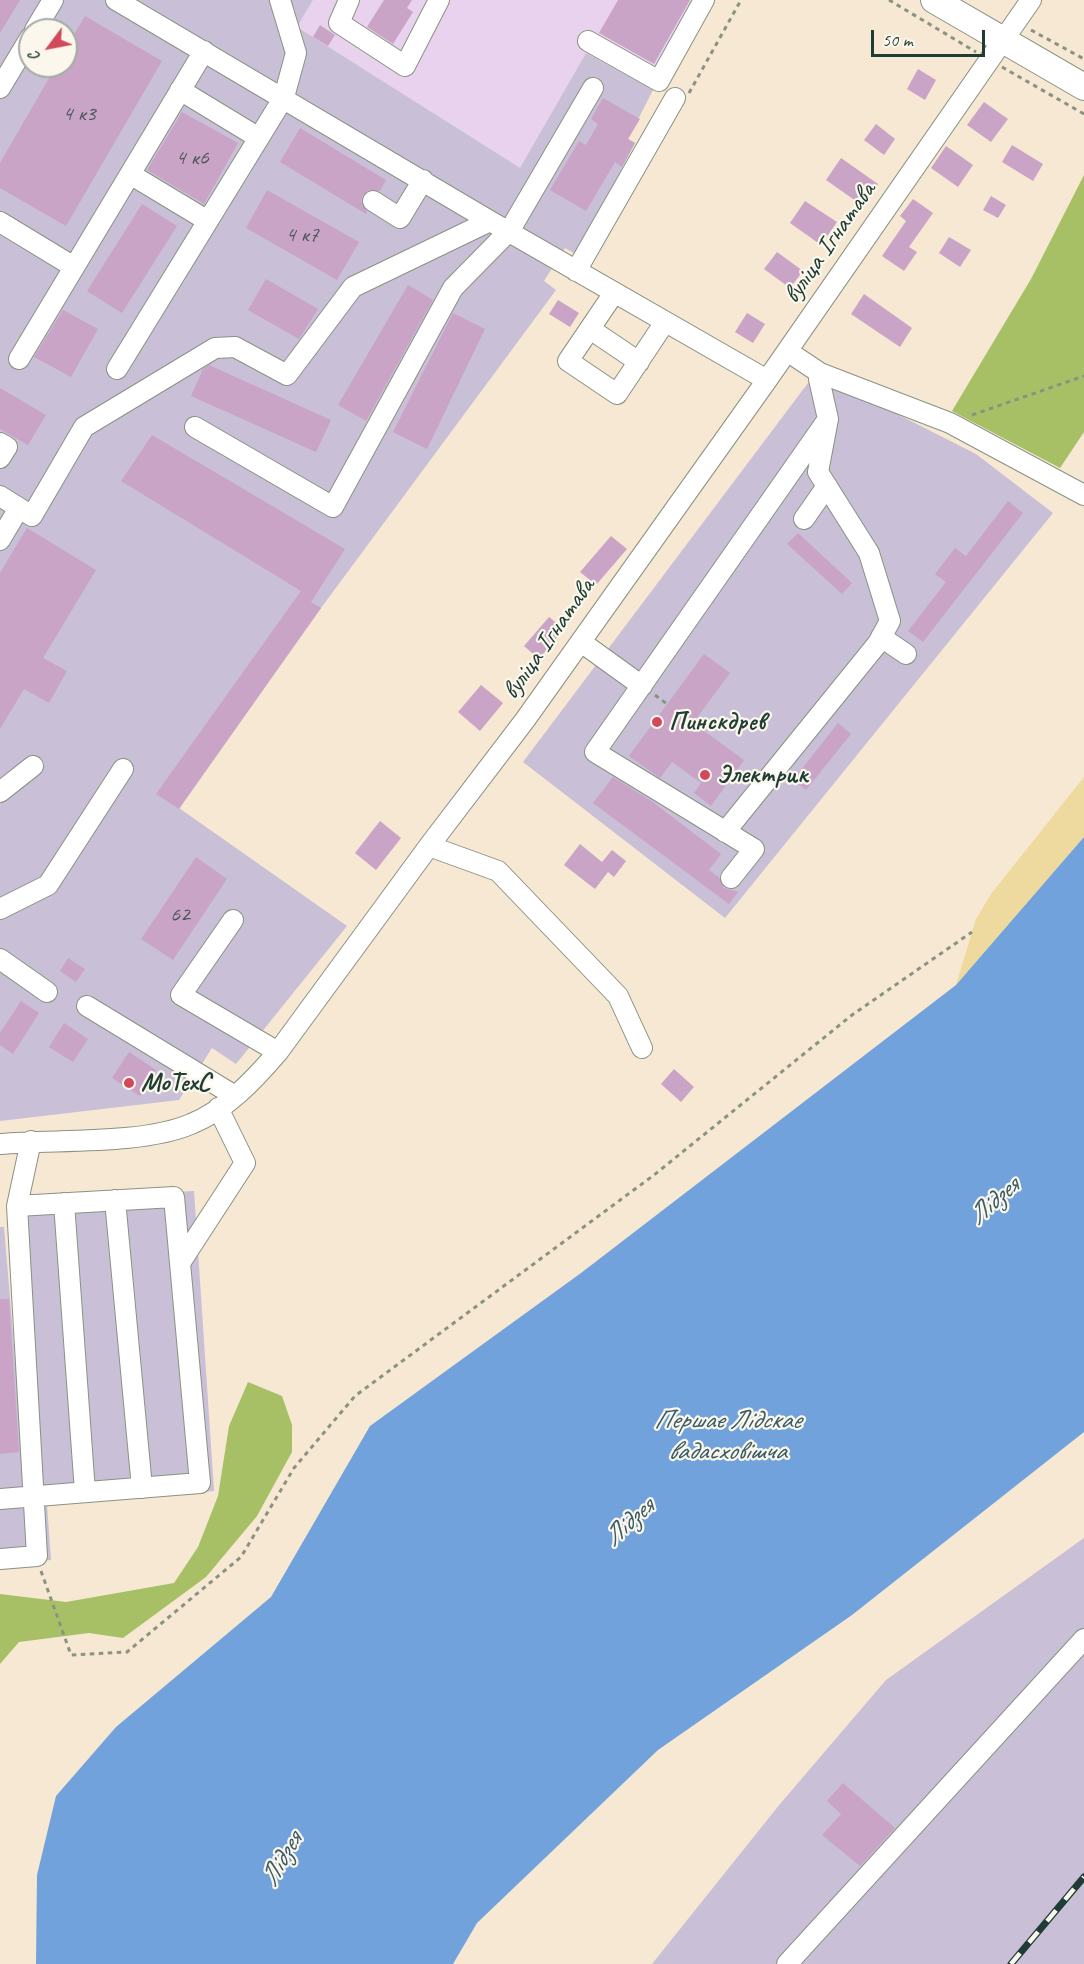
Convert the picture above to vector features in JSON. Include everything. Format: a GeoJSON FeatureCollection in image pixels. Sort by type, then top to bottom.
{"type":"FeatureCollection","features":[{"type":"Feature","properties":{"kind":"main road"},"geometry":{"type":"LineString","coordinates":[[934,0],[1084,87]]}},
{"type":"Feature","properties":{"kind":"street"},"geometry":{"type":"LineString","coordinates":[[42,18],[53,0]]}},
{"type":"Feature","properties":{"kind":"street"},"geometry":{"type":"LineString","coordinates":[[116,0],[284,97],[490,221],[510,230],[576,271],[767,380]]}},
{"type":"Feature","properties":{"kind":"street"},"geometry":{"type":"LineString","coordinates":[[117,369],[284,97],[296,53],[280,0]]}},
{"type":"Feature","properties":{"kind":"street"},"geometry":{"type":"LineString","coordinates":[[349,0],[339,23],[405,66],[439,0]]}},
{"type":"Feature","properties":{"kind":"street"},"geometry":{"type":"LineString","coordinates":[[588,41],[659,81],[704,0]]}},
{"type":"Feature","properties":{"kind":"street","name":"вуліца Ігнатава"},"geometry":{"type":"LineString","coordinates":[[0,1144],[147,1136],[191,1124],[235,1096],[255,1078],[278,1052],[429,846],[525,720],[767,380],[1031,0]]}},
{"type":"Feature","properties":{"kind":"street"},"geometry":{"type":"LineString","coordinates":[[19,359],[204,51]]}},
{"type":"Feature","properties":{"kind":"street"},"geometry":{"type":"LineString","coordinates":[[0,88],[18,58]]}},
{"type":"Feature","properties":{"kind":"street"},"geometry":{"type":"LineString","coordinates":[[195,427],[333,507],[453,288],[510,230],[593,88]]}},
{"type":"Feature","properties":{"kind":"street"},"geometry":{"type":"LineString","coordinates":[[180,90],[259,138]]}},
{"type":"Feature","properties":{"kind":"street"},"geometry":{"type":"LineString","coordinates":[[576,271],[681,98]]}},
{"type":"Feature","properties":{"kind":"street"},"geometry":{"type":"LineString","coordinates":[[130,174],[208,221]]}},
{"type":"Feature","properties":{"kind":"street"},"geometry":{"type":"LineString","coordinates":[[373,201],[400,218],[423,180]]}},
{"type":"Feature","properties":{"kind":"street"},"geometry":{"type":"LineString","coordinates":[[0,496],[32,516],[84,427],[215,348],[235,347],[287,375],[353,287],[490,221]]}},
{"type":"Feature","properties":{"kind":"street"},"geometry":{"type":"LineString","coordinates":[[0,222],[74,267]]}},
{"type":"Feature","properties":{"kind":"street"},"geometry":{"type":"LineString","coordinates":[[614,293],[568,362],[617,394],[665,322]]}},
{"type":"Feature","properties":{"kind":"street"},"geometry":{"type":"LineString","coordinates":[[590,329],[639,362]]}},
{"type":"Feature","properties":{"kind":"street"},"geometry":{"type":"LineString","coordinates":[[787,351],[820,372],[950,423],[1084,495]]}},
{"type":"Feature","properties":{"kind":"street"},"geometry":{"type":"LineString","coordinates":[[179,370],[200,376]]}},
{"type":"Feature","properties":{"kind":"street"},"geometry":{"type":"LineString","coordinates":[[725,832],[881,637],[890,621],[869,553],[818,472],[828,420],[819,379],[820,372]]}},
{"type":"Feature","properties":{"kind":"street"},"geometry":{"type":"LineString","coordinates":[[731,878],[754,849],[595,752],[828,420]]}},
{"type":"Feature","properties":{"kind":"street"},"geometry":{"type":"LineString","coordinates":[[0,443],[7,447],[0,458]]}},
{"type":"Feature","properties":{"kind":"street"},"geometry":{"type":"LineString","coordinates":[[804,519],[827,486]]}},
{"type":"Feature","properties":{"kind":"street"},"geometry":{"type":"LineString","coordinates":[[0,540],[19,508]]}},
{"type":"Feature","properties":{"kind":"street"},"geometry":{"type":"LineString","coordinates":[[881,637],[906,654]]}},
{"type":"Feature","properties":{"kind":"street"},"geometry":{"type":"LineString","coordinates":[[581,642],[642,686]]}},
{"type":"Feature","properties":{"kind":"street"},"geometry":{"type":"LineString","coordinates":[[0,792],[33,766]]}},
{"type":"Feature","properties":{"kind":"street"},"geometry":{"type":"LineString","coordinates":[[0,909],[48,885],[123,769]]}},
{"type":"Feature","properties":{"kind":"street"},"geometry":{"type":"LineString","coordinates":[[429,846],[498,872],[618,996],[642,1048]]}},
{"type":"Feature","properties":{"kind":"street"},"geometry":{"type":"LineString","coordinates":[[233,920],[181,995],[278,1052]]}},
{"type":"Feature","properties":{"kind":"street"},"geometry":{"type":"LineString","coordinates":[[0,959],[47,992]]}},
{"type":"Feature","properties":{"kind":"street"},"geometry":{"type":"LineString","coordinates":[[87,1006],[235,1096]]}},
{"type":"Feature","properties":{"kind":"street"},"geometry":{"type":"LineString","coordinates":[[180,1263],[245,1163],[218,1108]]}},
{"type":"Feature","properties":{"kind":"street"},"geometry":{"type":"LineString","coordinates":[[0,1559],[37,1556],[17,1206],[30,1141]]}},
{"type":"Feature","properties":{"kind":"street"},"geometry":{"type":"LineString","coordinates":[[0,1499],[200,1483],[174,1197],[17,1206]]}},
{"type":"Feature","properties":{"kind":"street"},"geometry":{"type":"LineString","coordinates":[[115,1200],[142,1488]]}},
{"type":"Feature","properties":{"kind":"street"},"geometry":{"type":"LineString","coordinates":[[64,1203],[85,1492]]}},
{"type":"Feature","properties":{"kind":"street"},"geometry":{"type":"LineString","coordinates":[[792,1962],[1084,1640]]}},
{"type":"Feature","properties":{"kind":"path"},"geometry":{"type":"LineString","coordinates":[[681,98],[741,0]]}},
{"type":"Feature","properties":{"kind":"path"},"geometry":{"type":"LineString","coordinates":[[950,423],[1084,376]]}},
{"type":"Feature","properties":{"kind":"path"},"geometry":{"type":"LineString","coordinates":[[37,1556],[71,1655],[127,1652],[240,1557],[294,1468],[355,1396],[654,1175],[852,1015],[972,932]]}},
{"type":"Feature","properties":{"kind":"shaded area"},"geometry":{"type":"Polygon","coordinates":[[[0,0],[313,0],[297,27],[520,168],[586,53],[653,90],[628,139],[635,143],[577,255],[565,248],[544,281],[556,290],[321,608],[179,808],[347,926],[236,1064],[212,1048],[179,1100],[0,1121],[0,0]]]}},
{"type":"Feature","properties":{"kind":"shaded area"},"geometry":{"type":"Polygon","coordinates":[[[313,0],[712,0],[653,90],[586,53],[520,169],[297,27],[313,0]]]}},
{"type":"Feature","properties":{"kind":"shaded area"},"geometry":{"type":"Polygon","coordinates":[[[826,378],[976,454],[1053,513],[725,918],[523,762],[811,379],[826,378]]]}},
{"type":"Feature","properties":{"kind":"shaded area"},"geometry":{"type":"Polygon","coordinates":[[[194,1191],[214,1491],[47,1504],[51,1560],[0,1564],[0,1227],[4,1227],[23,1452],[10,1202],[194,1191]]]}},
{"type":"Feature","properties":{"kind":"shaded area"},"geometry":{"type":"Polygon","coordinates":[[[1084,1538],[1084,1964],[652,1964],[780,1804],[886,1680],[1084,1538]]]}},
{"type":"Feature","properties":{"kind":"green space"},"geometry":{"type":"Polygon","coordinates":[[[1084,175],[1084,432],[1060,468],[952,411],[1031,279],[1084,175]]]}},
{"type":"Feature","properties":{"kind":"green space"},"geometry":{"type":"Polygon","coordinates":[[[248,1382],[282,1396],[292,1425],[292,1452],[257,1516],[206,1577],[123,1638],[89,1633],[19,1642],[0,1664],[0,1594],[66,1602],[174,1583],[198,1547],[218,1496],[229,1426],[248,1382]]]}},
{"type":"Feature","properties":{"kind":"sand"},"geometry":{"type":"Polygon","coordinates":[[[1084,777],[1084,837],[956,985],[976,919],[991,894],[1084,777]]]}},
{"type":"Feature","properties":{"kind":"water","name":"Першае Лідскае вадасховішча"},"geometry":{"type":"Polygon","coordinates":[[[1084,837],[1084,1432],[852,1615],[658,1750],[477,1923],[453,1964],[36,1964],[37,1875],[56,1796],[116,1727],[271,1597],[370,1426],[581,1273],[956,985],[1084,837]]]}},
{"type":"Feature","properties":{"kind":"building"},"geometry":{"type":"Polygon","coordinates":[[[0,0],[20,0],[0,33],[0,0]]]}},
{"type":"Feature","properties":{"kind":"building"},"geometry":{"type":"Polygon","coordinates":[[[384,0],[412,0],[407,8],[413,12],[393,44],[367,27],[384,0]]]}},
{"type":"Feature","properties":{"kind":"building"},"geometry":{"type":"Polygon","coordinates":[[[618,0],[690,0],[654,64],[599,33],[618,0]]]}},
{"type":"Feature","properties":{"kind":"building"},"geometry":{"type":"Polygon","coordinates":[[[85,16],[162,61],[66,226],[0,188],[0,163],[49,78],[78,78],[78,28],[85,16]]]}},
{"type":"Feature","properties":{"kind":"building"},"geometry":{"type":"Polygon","coordinates":[[[320,25],[335,35],[328,46],[313,37],[320,25]]]}},
{"type":"Feature","properties":{"kind":"building"},"geometry":{"type":"Polygon","coordinates":[[[918,69],[936,80],[925,100],[907,89],[918,69]]]}},
{"type":"Feature","properties":{"kind":"building"},"geometry":{"type":"Polygon","coordinates":[[[603,98],[640,119],[628,139],[635,143],[622,167],[615,162],[586,211],[550,190],[579,141],[586,145],[598,124],[591,119],[603,98]]]}},
{"type":"Feature","properties":{"kind":"building"},"geometry":{"type":"Polygon","coordinates":[[[984,102],[1008,119],[991,142],[967,125],[984,102]]]}},
{"type":"Feature","properties":{"kind":"building"},"geometry":{"type":"Polygon","coordinates":[[[182,112],[238,143],[204,204],[147,170],[182,112]]]}},
{"type":"Feature","properties":{"kind":"building"},"geometry":{"type":"Polygon","coordinates":[[[876,124],[895,139],[884,155],[864,140],[876,124]]]}},
{"type":"Feature","properties":{"kind":"building"},"geometry":{"type":"Polygon","coordinates":[[[300,128],[386,180],[380,191],[368,190],[363,195],[361,201],[366,214],[280,162],[300,128]]]}},
{"type":"Feature","properties":{"kind":"building"},"geometry":{"type":"Polygon","coordinates":[[[1012,145],[1043,164],[1033,181],[1002,162],[1012,145]]]}},
{"type":"Feature","properties":{"kind":"building"},"geometry":{"type":"Polygon","coordinates":[[[946,146],[973,165],[958,187],[931,168],[946,146]]]}},
{"type":"Feature","properties":{"kind":"building"},"geometry":{"type":"Polygon","coordinates":[[[841,158],[878,184],[863,206],[826,180],[841,158]]]}},
{"type":"Feature","properties":{"kind":"building"},"geometry":{"type":"Polygon","coordinates":[[[267,190],[359,242],[337,280],[246,228],[267,190]]]}},
{"type":"Feature","properties":{"kind":"building"},"geometry":{"type":"Polygon","coordinates":[[[991,196],[1006,205],[998,218],[983,210],[991,196]]]}},
{"type":"Feature","properties":{"kind":"building"},"geometry":{"type":"Polygon","coordinates":[[[913,199],[933,213],[909,247],[917,252],[904,271],[882,256],[906,221],[900,216],[913,199]]]}},
{"type":"Feature","properties":{"kind":"building"},"geometry":{"type":"Polygon","coordinates":[[[805,201],[837,222],[821,245],[790,223],[805,201]]]}},
{"type":"Feature","properties":{"kind":"building"},"geometry":{"type":"Polygon","coordinates":[[[142,204],[177,226],[122,313],[87,291],[142,204]]]}},
{"type":"Feature","properties":{"kind":"building"},"geometry":{"type":"Polygon","coordinates":[[[949,237],[971,250],[960,267],[939,253],[949,237]]]}},
{"type":"Feature","properties":{"kind":"building"},"geometry":{"type":"Polygon","coordinates":[[[777,252],[803,271],[790,288],[764,269],[777,252]]]}},
{"type":"Feature","properties":{"kind":"building"},"geometry":{"type":"Polygon","coordinates":[[[266,279],[318,309],[299,339],[248,310],[266,279]]]}},
{"type":"Feature","properties":{"kind":"building"},"geometry":{"type":"Polygon","coordinates":[[[408,285],[433,300],[366,421],[338,405],[408,285]]]}},
{"type":"Feature","properties":{"kind":"building"},"geometry":{"type":"Polygon","coordinates":[[[864,294],[912,328],[900,347],[851,314],[864,294]]]}},
{"type":"Feature","properties":{"kind":"building"},"geometry":{"type":"Polygon","coordinates":[[[558,300],[579,313],[570,327],[549,314],[558,300]]]}},
{"type":"Feature","properties":{"kind":"building"},"geometry":{"type":"Polygon","coordinates":[[[63,310],[98,329],[71,377],[34,357],[63,310]]]}},
{"type":"Feature","properties":{"kind":"building"},"geometry":{"type":"Polygon","coordinates":[[[453,313],[485,329],[427,449],[393,432],[453,313]]]}},
{"type":"Feature","properties":{"kind":"building"},"geometry":{"type":"Polygon","coordinates":[[[747,313],[765,324],[753,343],[735,332],[747,313]]]}},
{"type":"Feature","properties":{"kind":"building"},"geometry":{"type":"Polygon","coordinates":[[[209,365],[331,420],[316,452],[191,396],[203,369],[209,365]]]}},
{"type":"Feature","properties":{"kind":"building"},"geometry":{"type":"Polygon","coordinates":[[[0,388],[46,415],[28,445],[0,429],[0,388]]]}},
{"type":"Feature","properties":{"kind":"building"},"geometry":{"type":"Polygon","coordinates":[[[152,435],[345,549],[311,602],[321,608],[179,809],[156,794],[301,591],[121,481],[152,435]]]}},
{"type":"Feature","properties":{"kind":"building"},"geometry":{"type":"Polygon","coordinates":[[[1008,501],[1023,513],[923,642],[908,631],[946,582],[935,574],[955,548],[966,556],[1008,501]]]}},
{"type":"Feature","properties":{"kind":"building"},"geometry":{"type":"Polygon","coordinates":[[[27,528],[96,570],[43,658],[67,671],[49,703],[24,689],[0,729],[0,573],[27,528]]]}},
{"type":"Feature","properties":{"kind":"building"},"geometry":{"type":"Polygon","coordinates":[[[798,533],[852,583],[842,594],[787,544],[798,533]]]}},
{"type":"Feature","properties":{"kind":"building"},"geometry":{"type":"Polygon","coordinates":[[[611,536],[627,549],[596,585],[580,572],[611,536]]]}},
{"type":"Feature","properties":{"kind":"building"},"geometry":{"type":"Polygon","coordinates":[[[549,617],[564,629],[539,659],[524,646],[549,617]]]}},
{"type":"Feature","properties":{"kind":"building"},"geometry":{"type":"Polygon","coordinates":[[[704,654],[730,673],[693,723],[744,760],[711,806],[694,793],[701,783],[672,762],[660,778],[629,756],[704,654]]]}},
{"type":"Feature","properties":{"kind":"building"},"geometry":{"type":"Polygon","coordinates":[[[481,685],[503,703],[480,731],[458,712],[481,685]]]}},
{"type":"Feature","properties":{"kind":"building"},"geometry":{"type":"Polygon","coordinates":[[[838,723],[851,734],[806,790],[793,780],[838,723]]]}},
{"type":"Feature","properties":{"kind":"building"},"geometry":{"type":"Polygon","coordinates":[[[613,777],[650,800],[721,854],[709,870],[719,877],[724,888],[738,892],[729,904],[593,803],[613,777]]]}},
{"type":"Feature","properties":{"kind":"building"},"geometry":{"type":"Polygon","coordinates":[[[380,821],[401,838],[376,870],[355,853],[380,821]]]}},
{"type":"Feature","properties":{"kind":"building"},"geometry":{"type":"Polygon","coordinates":[[[580,844],[602,862],[612,850],[626,861],[614,877],[608,872],[595,889],[564,865],[580,844]]]}},
{"type":"Feature","properties":{"kind":"building"},"geometry":{"type":"Polygon","coordinates":[[[196,857],[227,879],[173,960],[141,939],[196,857]]]}},
{"type":"Feature","properties":{"kind":"building"},"geometry":{"type":"Polygon","coordinates":[[[68,958],[85,969],[76,982],[60,971],[68,958]]]}},
{"type":"Feature","properties":{"kind":"building"},"geometry":{"type":"Polygon","coordinates":[[[21,1001],[39,1013],[13,1054],[0,1045],[0,1033],[21,1001]]]}},
{"type":"Feature","properties":{"kind":"building"},"geometry":{"type":"Polygon","coordinates":[[[64,1023],[88,1039],[73,1062],[49,1047],[64,1023]]]}},
{"type":"Feature","properties":{"kind":"building"},"geometry":{"type":"Polygon","coordinates":[[[129,1052],[156,1070],[140,1096],[112,1078],[129,1052]]]}},
{"type":"Feature","properties":{"kind":"building"},"geometry":{"type":"Polygon","coordinates":[[[674,1069],[694,1087],[681,1102],[661,1084],[674,1069]]]}},
{"type":"Feature","properties":{"kind":"building"},"geometry":{"type":"Polygon","coordinates":[[[0,1299],[9,1299],[19,1452],[0,1454],[0,1299]]]}},
{"type":"Feature","properties":{"kind":"building"},"geometry":{"type":"Polygon","coordinates":[[[843,1783],[895,1828],[860,1866],[822,1835],[841,1814],[827,1801],[843,1783]]]}},
{"type":"Feature","properties":{"kind":"railway"},"geometry":{"type":"LineString","coordinates":[[1011,1964],[1084,1877]]}},
{"type":"Feature","properties":{"kind":"place","name":"Пинскдрев"},"geometry":{"type":"Point","coordinates":[657,722]}},
{"type":"Feature","properties":{"kind":"place","name":"Электрик"},"geometry":{"type":"Point","coordinates":[705,775]}},
{"type":"Feature","properties":{"kind":"place","name":"MoTexC"},"geometry":{"type":"Point","coordinates":[129,1083]}},
{"type":"Feature","properties":{"kind":"water label","name":"Лідзея"},"geometry":{"type":"Point","coordinates":[994,1202]}},
{"type":"Feature","properties":{"kind":"water label","name":"Лідзея"},"geometry":{"type":"Point","coordinates":[629,1523]}},
{"type":"Feature","properties":{"kind":"water label","name":"Лідзея"},"geometry":{"type":"Point","coordinates":[282,1860]}}]}
